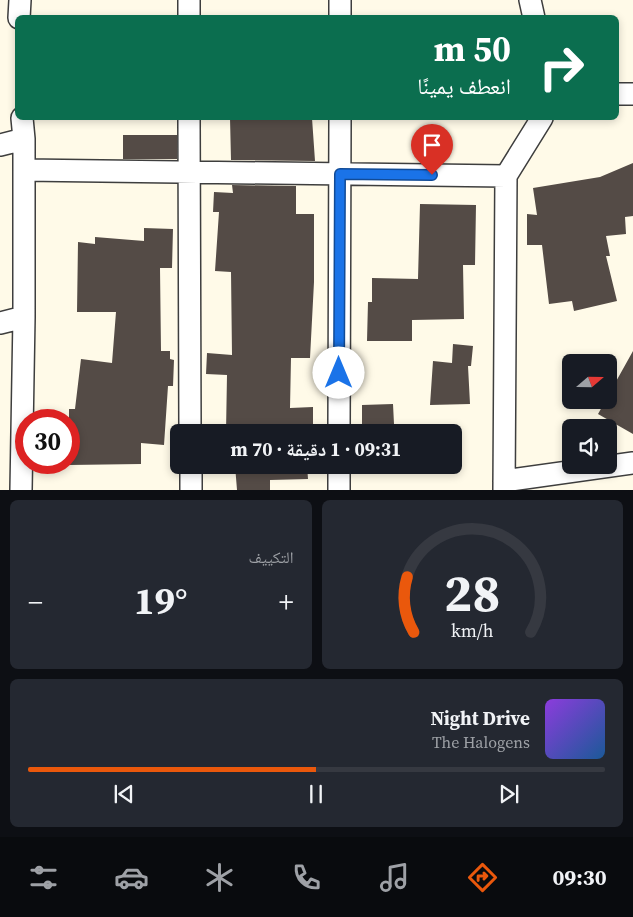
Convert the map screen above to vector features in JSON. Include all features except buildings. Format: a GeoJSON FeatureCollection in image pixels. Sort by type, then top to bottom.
{"type":"FeatureCollection","features":[{"type":"Feature","properties":{"kind":"street"},"geometry":{"type":"LineString","coordinates":[[19,15],[20,0]]}},
{"type":"Feature","properties":{"kind":"street"},"geometry":{"type":"LineString","coordinates":[[189,0],[189,15]]}},
{"type":"Feature","properties":{"kind":"street"},"geometry":{"type":"LineString","coordinates":[[340,0],[340,15]]}},
{"type":"Feature","properties":{"kind":"street"},"geometry":{"type":"LineString","coordinates":[[530,0],[533,15]]}},
{"type":"Feature","properties":{"kind":"street"},"geometry":{"type":"LineString","coordinates":[[619,94],[633,94]]}},
{"type":"Feature","properties":{"kind":"street"},"geometry":{"type":"LineString","coordinates":[[21,490],[24,317],[24,139],[22,120]]}},
{"type":"Feature","properties":{"kind":"street"},"geometry":{"type":"LineString","coordinates":[[189,120],[190,424]]}},
{"type":"Feature","properties":{"kind":"street"},"geometry":{"type":"LineString","coordinates":[[339,424],[340,120]]}},
{"type":"Feature","properties":{"kind":"street"},"geometry":{"type":"LineString","coordinates":[[541,120],[506,176],[504,485],[633,463]]}},
{"type":"Feature","properties":{"kind":"street"},"geometry":{"type":"LineString","coordinates":[[0,145],[24,139]]}},
{"type":"Feature","properties":{"kind":"street"},"geometry":{"type":"LineString","coordinates":[[24,170],[506,176]]}},
{"type":"Feature","properties":{"kind":"street"},"geometry":{"type":"LineString","coordinates":[[0,323],[24,317]]}},
{"type":"Feature","properties":{"kind":"street"},"geometry":{"type":"LineString","coordinates":[[190,474],[191,490]]}},
{"type":"Feature","properties":{"kind":"street"},"geometry":{"type":"LineString","coordinates":[[339,474],[339,490]]}},
{"type":"Feature","properties":{"kind":"route"},"geometry":{"type":"LineString","coordinates":[[339,373],[340,174],[432,175]]}}]}
